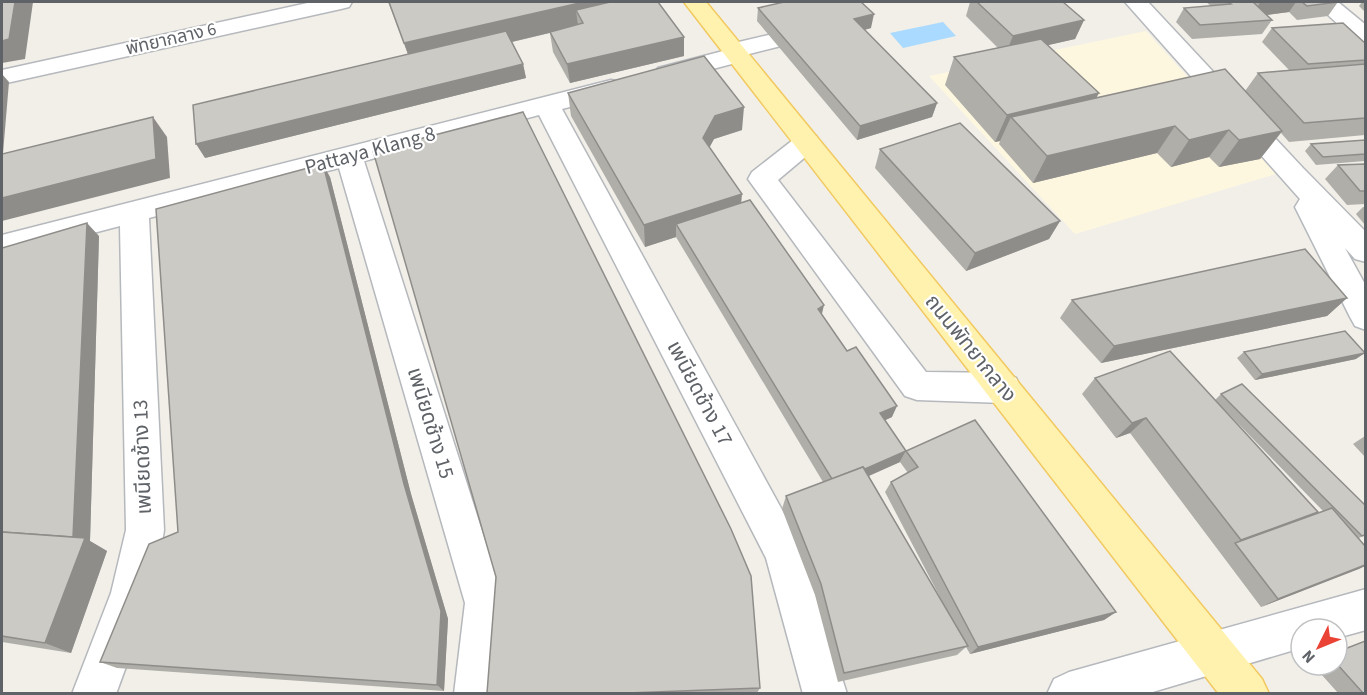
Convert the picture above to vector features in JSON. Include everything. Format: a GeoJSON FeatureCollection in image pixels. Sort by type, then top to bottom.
{"type":"FeatureCollection","features":[{"type":"Feature","properties":{"kind":"main road","name":"ถนนพัทยากลาง"},"geometry":{"type":"LineString","coordinates":[[695,2],[1247,693]]}},
{"type":"Feature","properties":{"kind":"street","name":"พัทยากลาง 6"},"geometry":{"type":"LineString","coordinates":[[2,77],[341,2]]}},
{"type":"Feature","properties":{"kind":"street"},"geometry":{"type":"LineString","coordinates":[[1136,2],[1365,251]]}},
{"type":"Feature","properties":{"kind":"street"},"geometry":{"type":"LineString","coordinates":[[1324,2],[1365,38]]}},
{"type":"Feature","properties":{"kind":"street","name":"Pattaya Klang 8"},"geometry":{"type":"LineString","coordinates":[[2,246],[642,80],[773,41]]}},
{"type":"Feature","properties":{"kind":"street","name":"เพนียดช้าง 17"},"geometry":{"type":"LineString","coordinates":[[546,104],[784,553],[825,693]]}},
{"type":"Feature","properties":{"kind":"street"},"geometry":{"type":"LineString","coordinates":[[807,142],[762,178],[917,386],[1004,388]]}},
{"type":"Feature","properties":{"kind":"street","name":"เพนียดช้าง 15"},"geometry":{"type":"LineString","coordinates":[[350,156],[485,603],[476,693]]}},
{"type":"Feature","properties":{"kind":"street"},"geometry":{"type":"LineString","coordinates":[[1293,175],[1365,317]]}},
{"type":"Feature","properties":{"kind":"street","name":"เพนียดช้าง 13"},"geometry":{"type":"LineString","coordinates":[[94,693],[124,619],[139,568],[145,530],[134,212]]}},
{"type":"Feature","properties":{"kind":"street"},"geometry":{"type":"LineString","coordinates":[[1069,693],[1365,609]]}},
{"type":"Feature","properties":{"kind":"shaded area"},"geometry":{"type":"Polygon","coordinates":[[[1146,31],[1276,174],[1075,234],[929,76],[1146,31]]]}},
{"type":"Feature","properties":{"kind":"water"},"geometry":{"type":"Polygon","coordinates":[[[943,22],[956,36],[903,48],[890,33],[943,22]]]}},
{"type":"Feature","properties":{"kind":"building"},"geometry":{"type":"Polygon","coordinates":[[[2,2],[15,2],[9,39],[2,41],[2,2]]]}},
{"type":"Feature","properties":{"kind":"building"},"geometry":{"type":"Polygon","coordinates":[[[389,2],[584,2],[404,43],[389,2]]]}},
{"type":"Feature","properties":{"kind":"building"},"geometry":{"type":"Polygon","coordinates":[[[610,2],[658,2],[684,37],[567,64],[550,32],[583,23],[576,10],[610,2]]]}},
{"type":"Feature","properties":{"kind":"building"},"geometry":{"type":"Polygon","coordinates":[[[784,2],[861,2],[874,14],[854,19],[937,103],[860,126],[758,8],[784,2]]]}},
{"type":"Feature","properties":{"kind":"building"},"geometry":{"type":"Polygon","coordinates":[[[977,2],[1063,2],[1084,20],[1013,36],[977,2]]]}},
{"type":"Feature","properties":{"kind":"building"},"geometry":{"type":"Polygon","coordinates":[[[1228,2],[1253,2],[1272,20],[1200,25],[1184,8],[1231,4],[1228,2]]]}},
{"type":"Feature","properties":{"kind":"building"},"geometry":{"type":"Polygon","coordinates":[[[1302,2],[1338,2],[1307,6],[1302,2]]]}},
{"type":"Feature","properties":{"kind":"building"},"geometry":{"type":"Polygon","coordinates":[[[1343,23],[1365,43],[1365,60],[1308,64],[1272,28],[1343,23]]]}},
{"type":"Feature","properties":{"kind":"building"},"geometry":{"type":"Polygon","coordinates":[[[506,31],[523,64],[196,144],[193,105],[506,31]]]}},
{"type":"Feature","properties":{"kind":"building"},"geometry":{"type":"Polygon","coordinates":[[[1041,39],[1099,93],[1007,115],[954,57],[1041,39]]]}},
{"type":"Feature","properties":{"kind":"building"},"geometry":{"type":"Polygon","coordinates":[[[704,56],[744,107],[715,116],[703,138],[742,194],[644,225],[568,93],[704,56]]]}},
{"type":"Feature","properties":{"kind":"building"},"geometry":{"type":"Polygon","coordinates":[[[1365,64],[1365,118],[1304,123],[1258,73],[1365,64]]]}},
{"type":"Feature","properties":{"kind":"building"},"geometry":{"type":"Polygon","coordinates":[[[1225,69],[1282,131],[1239,140],[1229,130],[1189,140],[1175,126],[1047,156],[1011,117],[1225,69]]]}},
{"type":"Feature","properties":{"kind":"building"},"geometry":{"type":"Polygon","coordinates":[[[523,112],[731,529],[751,576],[760,688],[627,693],[487,693],[496,577],[373,151],[523,112]]]}},
{"type":"Feature","properties":{"kind":"building"},"geometry":{"type":"Polygon","coordinates":[[[153,117],[156,159],[2,198],[2,154],[153,117]]]}},
{"type":"Feature","properties":{"kind":"building"},"geometry":{"type":"Polygon","coordinates":[[[960,123],[1060,221],[975,253],[880,149],[960,123]]]}},
{"type":"Feature","properties":{"kind":"building"},"geometry":{"type":"Polygon","coordinates":[[[1365,140],[1365,154],[1323,157],[1311,144],[1365,140]]]}},
{"type":"Feature","properties":{"kind":"building"},"geometry":{"type":"Polygon","coordinates":[[[323,164],[404,484],[441,611],[437,685],[100,662],[149,544],[178,532],[156,209],[323,164]]]}},
{"type":"Feature","properties":{"kind":"building"},"geometry":{"type":"Polygon","coordinates":[[[1365,164],[1365,191],[1360,191],[1338,165],[1365,164]]]}},
{"type":"Feature","properties":{"kind":"building"},"geometry":{"type":"Polygon","coordinates":[[[750,200],[824,305],[818,309],[847,351],[856,347],[897,406],[880,413],[906,451],[865,469],[863,467],[832,479],[676,224],[750,200]]]}},
{"type":"Feature","properties":{"kind":"building"},"geometry":{"type":"Polygon","coordinates":[[[87,223],[73,537],[2,532],[2,248],[87,223]]]}},
{"type":"Feature","properties":{"kind":"building"},"geometry":{"type":"Polygon","coordinates":[[[1305,249],[1347,298],[1114,346],[1072,300],[1305,249]]]}},
{"type":"Feature","properties":{"kind":"building"},"geometry":{"type":"Polygon","coordinates":[[[1345,331],[1365,353],[1262,374],[1244,352],[1345,331]]]}},
{"type":"Feature","properties":{"kind":"building"},"geometry":{"type":"Polygon","coordinates":[[[1170,351],[1318,512],[1241,540],[1146,418],[1132,423],[1095,378],[1170,351]]]}},
{"type":"Feature","properties":{"kind":"building"},"geometry":{"type":"Polygon","coordinates":[[[1242,384],[1365,505],[1365,535],[1362,536],[1221,394],[1242,384]]]}},
{"type":"Feature","properties":{"kind":"building"},"geometry":{"type":"Polygon","coordinates":[[[975,420],[1116,612],[978,647],[891,482],[918,467],[906,451],[975,420]]]}},
{"type":"Feature","properties":{"kind":"building"},"geometry":{"type":"Polygon","coordinates":[[[863,467],[968,646],[844,673],[821,584],[786,496],[863,467]]]}},
{"type":"Feature","properties":{"kind":"building"},"geometry":{"type":"Polygon","coordinates":[[[1332,508],[1365,546],[1365,565],[1278,599],[1235,543],[1332,508]]]}},
{"type":"Feature","properties":{"kind":"building"},"geometry":{"type":"Polygon","coordinates":[[[2,532],[85,538],[45,643],[2,636],[2,532]]]}},
{"type":"Feature","properties":{"kind":"building"},"geometry":{"type":"Polygon","coordinates":[[[1365,641],[1365,693],[1349,677],[1349,647],[1365,641]]]}}]}
